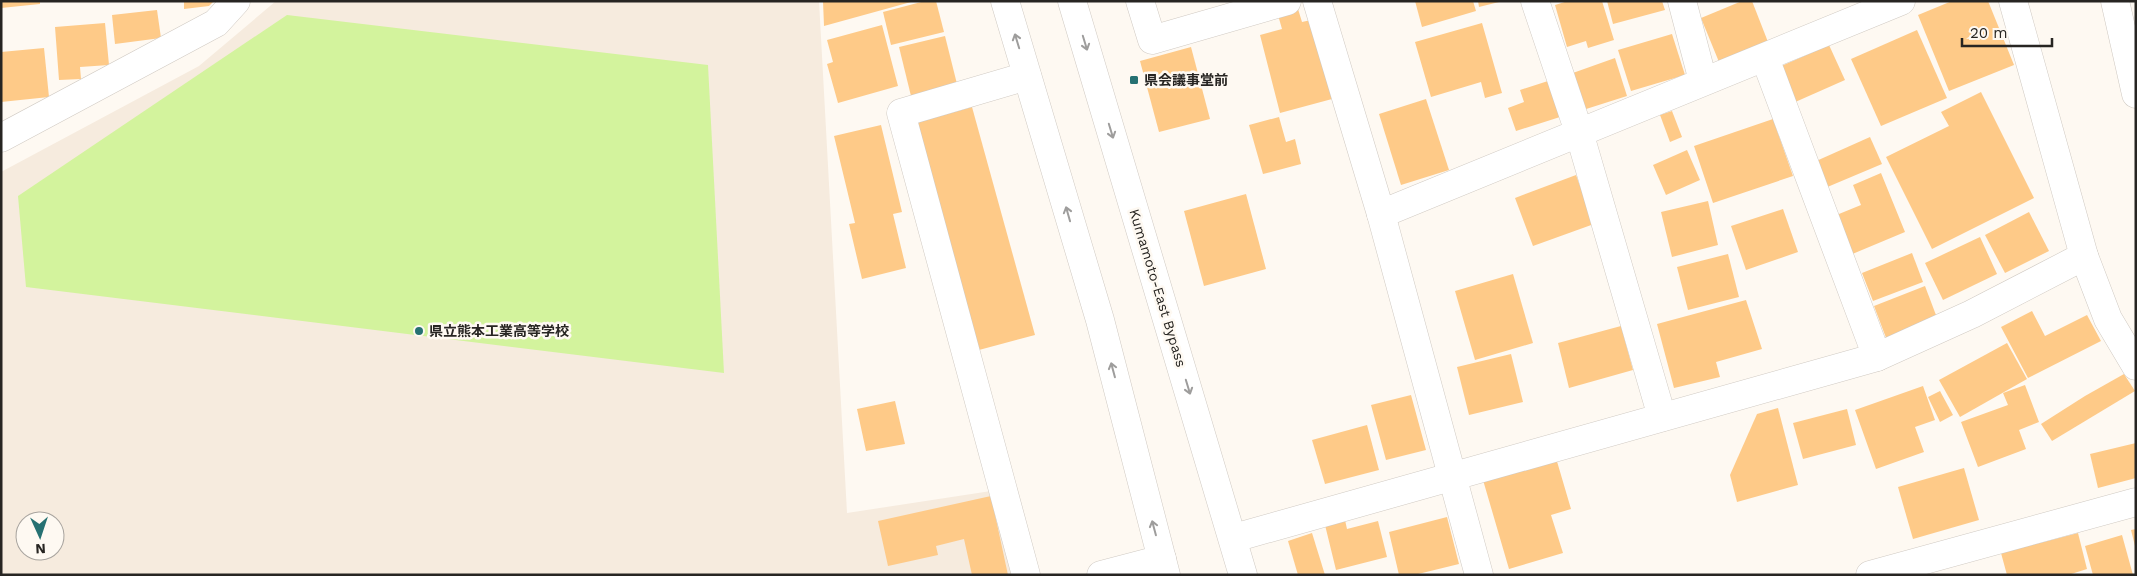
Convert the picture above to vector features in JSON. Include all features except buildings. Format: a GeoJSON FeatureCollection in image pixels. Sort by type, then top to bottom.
{"type":"FeatureCollection","features":[{"type":"Feature","properties":{"kind":"main road"},"geometry":{"type":"LineString","coordinates":[[1,138],[216,23],[236,1]]}},
{"type":"Feature","properties":{"kind":"main road"},"geometry":{"type":"LineString","coordinates":[[1005,1],[1100,320],[1164,567],[1101,575]]}},
{"type":"Feature","properties":{"kind":"main road","name":"Kumamoto-East Bypass"},"geometry":{"type":"LineString","coordinates":[[1072,1],[1234,538],[1243,575]]}},
{"type":"Feature","properties":{"kind":"main road"},"geometry":{"type":"LineString","coordinates":[[1140,1],[1152,40],[1287,1]]}},
{"type":"Feature","properties":{"kind":"main road"},"geometry":{"type":"LineString","coordinates":[[1317,1],[1381,214],[1479,575]]}},
{"type":"Feature","properties":{"kind":"main road"},"geometry":{"type":"LineString","coordinates":[[1535,1],[1580,132],[1662,417]]}},
{"type":"Feature","properties":{"kind":"main road"},"geometry":{"type":"LineString","coordinates":[[1682,1],[1703,81]]}},
{"type":"Feature","properties":{"kind":"main road"},"geometry":{"type":"LineString","coordinates":[[1381,214],[1901,1]]}},
{"type":"Feature","properties":{"kind":"main road"},"geometry":{"type":"LineString","coordinates":[[2013,1],[2084,256],[2108,319],[2136,366]]}},
{"type":"Feature","properties":{"kind":"main road"},"geometry":{"type":"LineString","coordinates":[[2115,1],[2136,94]]}},
{"type":"Feature","properties":{"kind":"main road"},"geometry":{"type":"LineString","coordinates":[[1765,58],[1877,357]]}},
{"type":"Feature","properties":{"kind":"main road"},"geometry":{"type":"LineString","coordinates":[[1026,575],[901,113],[1027,76]]}},
{"type":"Feature","properties":{"kind":"main road"},"geometry":{"type":"LineString","coordinates":[[1234,538],[1877,357],[1972,314],[2084,256]]}},
{"type":"Feature","properties":{"kind":"main road"},"geometry":{"type":"LineString","coordinates":[[1870,575],[2136,502]]}},
{"type":"Feature","properties":{"kind":"shaded area","name":"県立熊本工業高等学校"},"geometry":{"type":"Polygon","coordinates":[[[276,1],[819,1],[847,513],[991,491],[1013,575],[1,575],[1,172],[199,66],[276,1]]]}},
{"type":"Feature","properties":{"kind":"green space"},"geometry":{"type":"Polygon","coordinates":[[[287,15],[708,65],[724,373],[26,287],[18,196],[287,15]]]}},
{"type":"Feature","properties":{"kind":"place","name":"県会議事堂前"},"geometry":{"type":"Point","coordinates":[1134,80]}},
{"type":"Feature","properties":{"kind":"place","name":"県立熊本工業高等学校"},"geometry":{"type":"Point","coordinates":[419,331]}}]}
